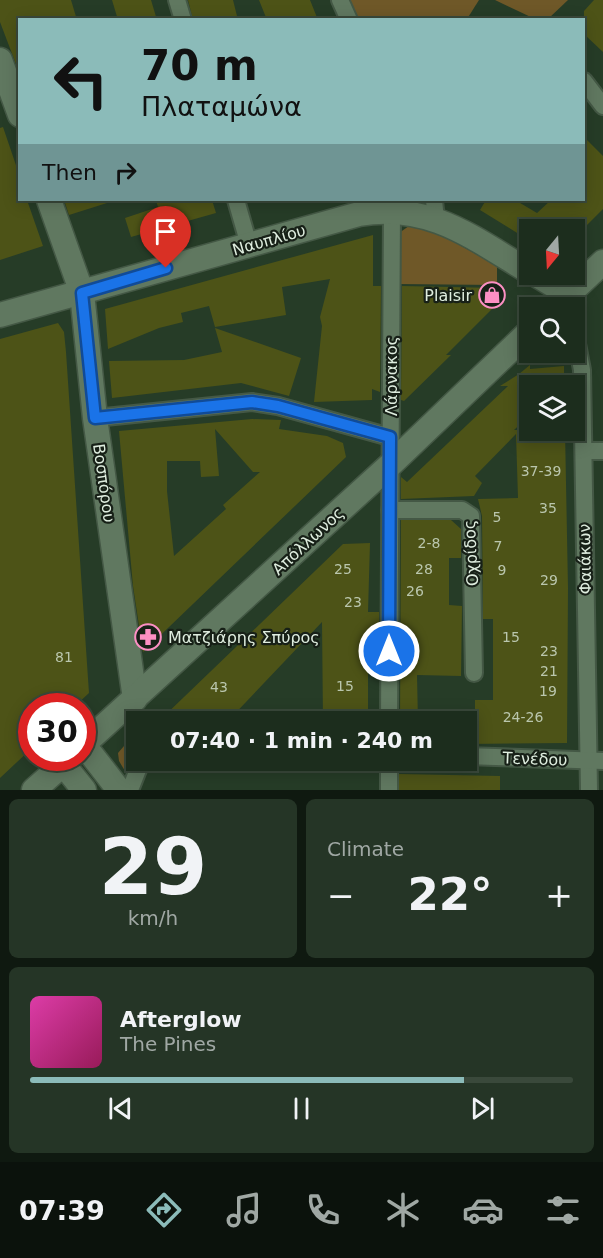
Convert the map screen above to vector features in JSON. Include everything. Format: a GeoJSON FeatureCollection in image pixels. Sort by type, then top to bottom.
{"type":"FeatureCollection","features":[{"type":"Feature","properties":{"kind":"street"},"geometry":{"type":"LineString","coordinates":[[177,0],[182,18]]}},
{"type":"Feature","properties":{"kind":"street"},"geometry":{"type":"LineString","coordinates":[[340,0],[348,18]]}},
{"type":"Feature","properties":{"kind":"street"},"geometry":{"type":"LineString","coordinates":[[0,60],[18,110]]}},
{"type":"Feature","properties":{"kind":"street"},"geometry":{"type":"LineString","coordinates":[[585,82],[603,106]]}},
{"type":"Feature","properties":{"kind":"street","name":"Βοσπόρου"},"geometry":{"type":"LineString","coordinates":[[49,201],[82,293],[95,418],[135,699]]}},
{"type":"Feature","properties":{"kind":"street"},"geometry":{"type":"LineString","coordinates":[[236,201],[249,245]]}},
{"type":"Feature","properties":{"kind":"street","name":"Ναυπλίου"},"geometry":{"type":"LineString","coordinates":[[0,315],[359,214],[435,209],[519,265]]}},
{"type":"Feature","properties":{"kind":"street","name":"Λάρνακος"},"geometry":{"type":"LineString","coordinates":[[389,711],[392,211]]}},
{"type":"Feature","properties":{"kind":"street"},"geometry":{"type":"LineString","coordinates":[[570,297],[603,262]]}},
{"type":"Feature","properties":{"kind":"street"},"geometry":{"type":"LineString","coordinates":[[545,285],[558,297]]}},
{"type":"Feature","properties":{"kind":"street","name":"Απόλλωνος"},"geometry":{"type":"LineString","coordinates":[[96,734],[390,465],[519,342]]}},
{"type":"Feature","properties":{"kind":"street","name":"Φαιάκων"},"geometry":{"type":"LineString","coordinates":[[581,363],[596,761],[589,790]]}},
{"type":"Feature","properties":{"kind":"street"},"geometry":{"type":"LineString","coordinates":[[95,418],[252,402],[278,406],[390,437]]}},
{"type":"Feature","properties":{"kind":"street"},"geometry":{"type":"LineString","coordinates":[[584,451],[603,451]]}},
{"type":"Feature","properties":{"kind":"street","name":"Οχρίδος"},"geometry":{"type":"LineString","coordinates":[[390,510],[462,510],[471,516],[474,674]]}},
{"type":"Feature","properties":{"kind":"street","name":"Τενέδου"},"geometry":{"type":"LineString","coordinates":[[477,756],[596,761]]}},
{"type":"Feature","properties":{"kind":"street","name":"Απόλλωνος"},"geometry":{"type":"LineString","coordinates":[[34,790],[55,771]]}},
{"type":"Feature","properties":{"kind":"street"},"geometry":{"type":"LineString","coordinates":[[79,771],[84,790]]}},
{"type":"Feature","properties":{"kind":"street"},"geometry":{"type":"LineString","coordinates":[[96,771],[119,790]]}},
{"type":"Feature","properties":{"kind":"street"},"geometry":{"type":"LineString","coordinates":[[130,790],[137,771]]}},
{"type":"Feature","properties":{"kind":"street"},"geometry":{"type":"LineString","coordinates":[[389,771],[389,790]]}},
{"type":"Feature","properties":{"kind":"shaded area"},"geometry":{"type":"Polygon","coordinates":[[[350,0],[479,0],[468,18],[358,18],[350,0]]]}},
{"type":"Feature","properties":{"kind":"shaded area"},"geometry":{"type":"Polygon","coordinates":[[[495,0],[568,0],[549,18],[533,18],[495,0]]]}},
{"type":"Feature","properties":{"kind":"shaded area"},"geometry":{"type":"Polygon","coordinates":[[[424,225],[497,266],[497,285],[397,284],[399,233],[409,226],[424,225]]]}},
{"type":"Feature","properties":{"kind":"shaded area"},"geometry":{"type":"Polygon","coordinates":[[[126,744],[125,771],[119,761],[118,753],[126,744]]]}},
{"type":"Feature","properties":{"kind":"building"},"geometry":{"type":"Polygon","coordinates":[[[0,0],[71,0],[76,18],[18,18],[18,69],[0,22],[0,0]]]}},
{"type":"Feature","properties":{"kind":"building"},"geometry":{"type":"Polygon","coordinates":[[[112,0],[151,0],[156,18],[117,18],[112,0]]]}},
{"type":"Feature","properties":{"kind":"building"},"geometry":{"type":"Polygon","coordinates":[[[188,0],[233,0],[238,18],[192,18],[188,0]]]}},
{"type":"Feature","properties":{"kind":"building"},"geometry":{"type":"Polygon","coordinates":[[[259,0],[310,0],[317,18],[266,18],[259,0]]]}},
{"type":"Feature","properties":{"kind":"building"},"geometry":{"type":"Polygon","coordinates":[[[594,0],[603,0],[603,52],[585,35],[584,11],[594,0]]]}},
{"type":"Feature","properties":{"kind":"building"},"geometry":{"type":"Polygon","coordinates":[[[3,127],[18,171],[18,201],[27,201],[43,246],[0,260],[0,128],[3,127]]]}},
{"type":"Feature","properties":{"kind":"building"},"geometry":{"type":"Polygon","coordinates":[[[585,138],[603,156],[603,209],[585,227],[585,219],[519,219],[519,234],[480,210],[485,201],[517,201],[537,213],[550,201],[585,201],[585,138]]]}},
{"type":"Feature","properties":{"kind":"building"},"geometry":{"type":"Polygon","coordinates":[[[64,201],[106,201],[107,203],[69,215],[64,201]]]}},
{"type":"Feature","properties":{"kind":"building"},"geometry":{"type":"Polygon","coordinates":[[[156,201],[212,201],[216,213],[131,237],[125,218],[158,207],[156,201]]]}},
{"type":"Feature","properties":{"kind":"building"},"geometry":{"type":"Polygon","coordinates":[[[373,235],[373,286],[381,286],[380,392],[372,389],[372,400],[314,402],[322,326],[320,317],[330,279],[282,287],[286,315],[215,327],[209,306],[181,313],[183,322],[159,328],[108,349],[105,309],[373,235]]]}},
{"type":"Feature","properties":{"kind":"building"},"geometry":{"type":"Polygon","coordinates":[[[402,286],[498,288],[498,303],[446,355],[451,355],[404,401],[401,400],[402,286]]]}},
{"type":"Feature","properties":{"kind":"building"},"geometry":{"type":"Polygon","coordinates":[[[58,323],[64,332],[89,693],[18,693],[18,761],[0,778],[0,339],[58,323]]]}},
{"type":"Feature","properties":{"kind":"building"},"geometry":{"type":"Polygon","coordinates":[[[215,328],[301,358],[289,396],[241,383],[112,398],[109,361],[184,360],[222,352],[215,328]]]}},
{"type":"Feature","properties":{"kind":"building"},"geometry":{"type":"Polygon","coordinates":[[[530,365],[530,369],[564,366],[564,375],[519,375],[519,425],[514,430],[519,430],[519,441],[565,441],[568,588],[567,743],[477,744],[477,711],[466,710],[475,709],[475,700],[493,700],[493,619],[483,619],[482,516],[478,499],[518,498],[516,434],[475,476],[482,483],[474,496],[401,499],[401,477],[407,482],[508,386],[500,386],[530,365]]]}},
{"type":"Feature","properties":{"kind":"building"},"geometry":{"type":"Polygon","coordinates":[[[252,419],[281,420],[279,429],[327,436],[343,443],[346,457],[143,652],[133,586],[119,431],[252,419]],[[215,429],[219,476],[201,477],[200,461],[167,461],[167,491],[174,556],[226,509],[223,505],[260,472],[253,472],[215,429]]]}},
{"type":"Feature","properties":{"kind":"building"},"geometry":{"type":"Polygon","coordinates":[[[401,520],[451,520],[461,529],[461,558],[449,558],[449,605],[462,606],[461,676],[417,675],[418,711],[400,711],[401,520]]]}},
{"type":"Feature","properties":{"kind":"building"},"geometry":{"type":"Polygon","coordinates":[[[370,543],[368,612],[379,612],[379,657],[368,657],[368,711],[323,711],[322,622],[237,711],[169,711],[343,544],[370,543]]]}},
{"type":"Feature","properties":{"kind":"building"},"geometry":{"type":"Polygon","coordinates":[[[399,774],[500,776],[500,790],[399,790],[399,774]]]}},
{"type":"Feature","properties":{"kind":"place","name":"Plaisir"},"geometry":{"type":"Point","coordinates":[492,295]}},
{"type":"Feature","properties":{"kind":"place","name":"Ματζιάρης Σπύρος"},"geometry":{"type":"Point","coordinates":[148,637]}},
{"type":"Feature","properties":{"kind":"route"},"geometry":{"type":"LineString","coordinates":[[166,268],[82,293],[95,418],[252,402],[278,406],[390,437],[389,651]]}}]}
